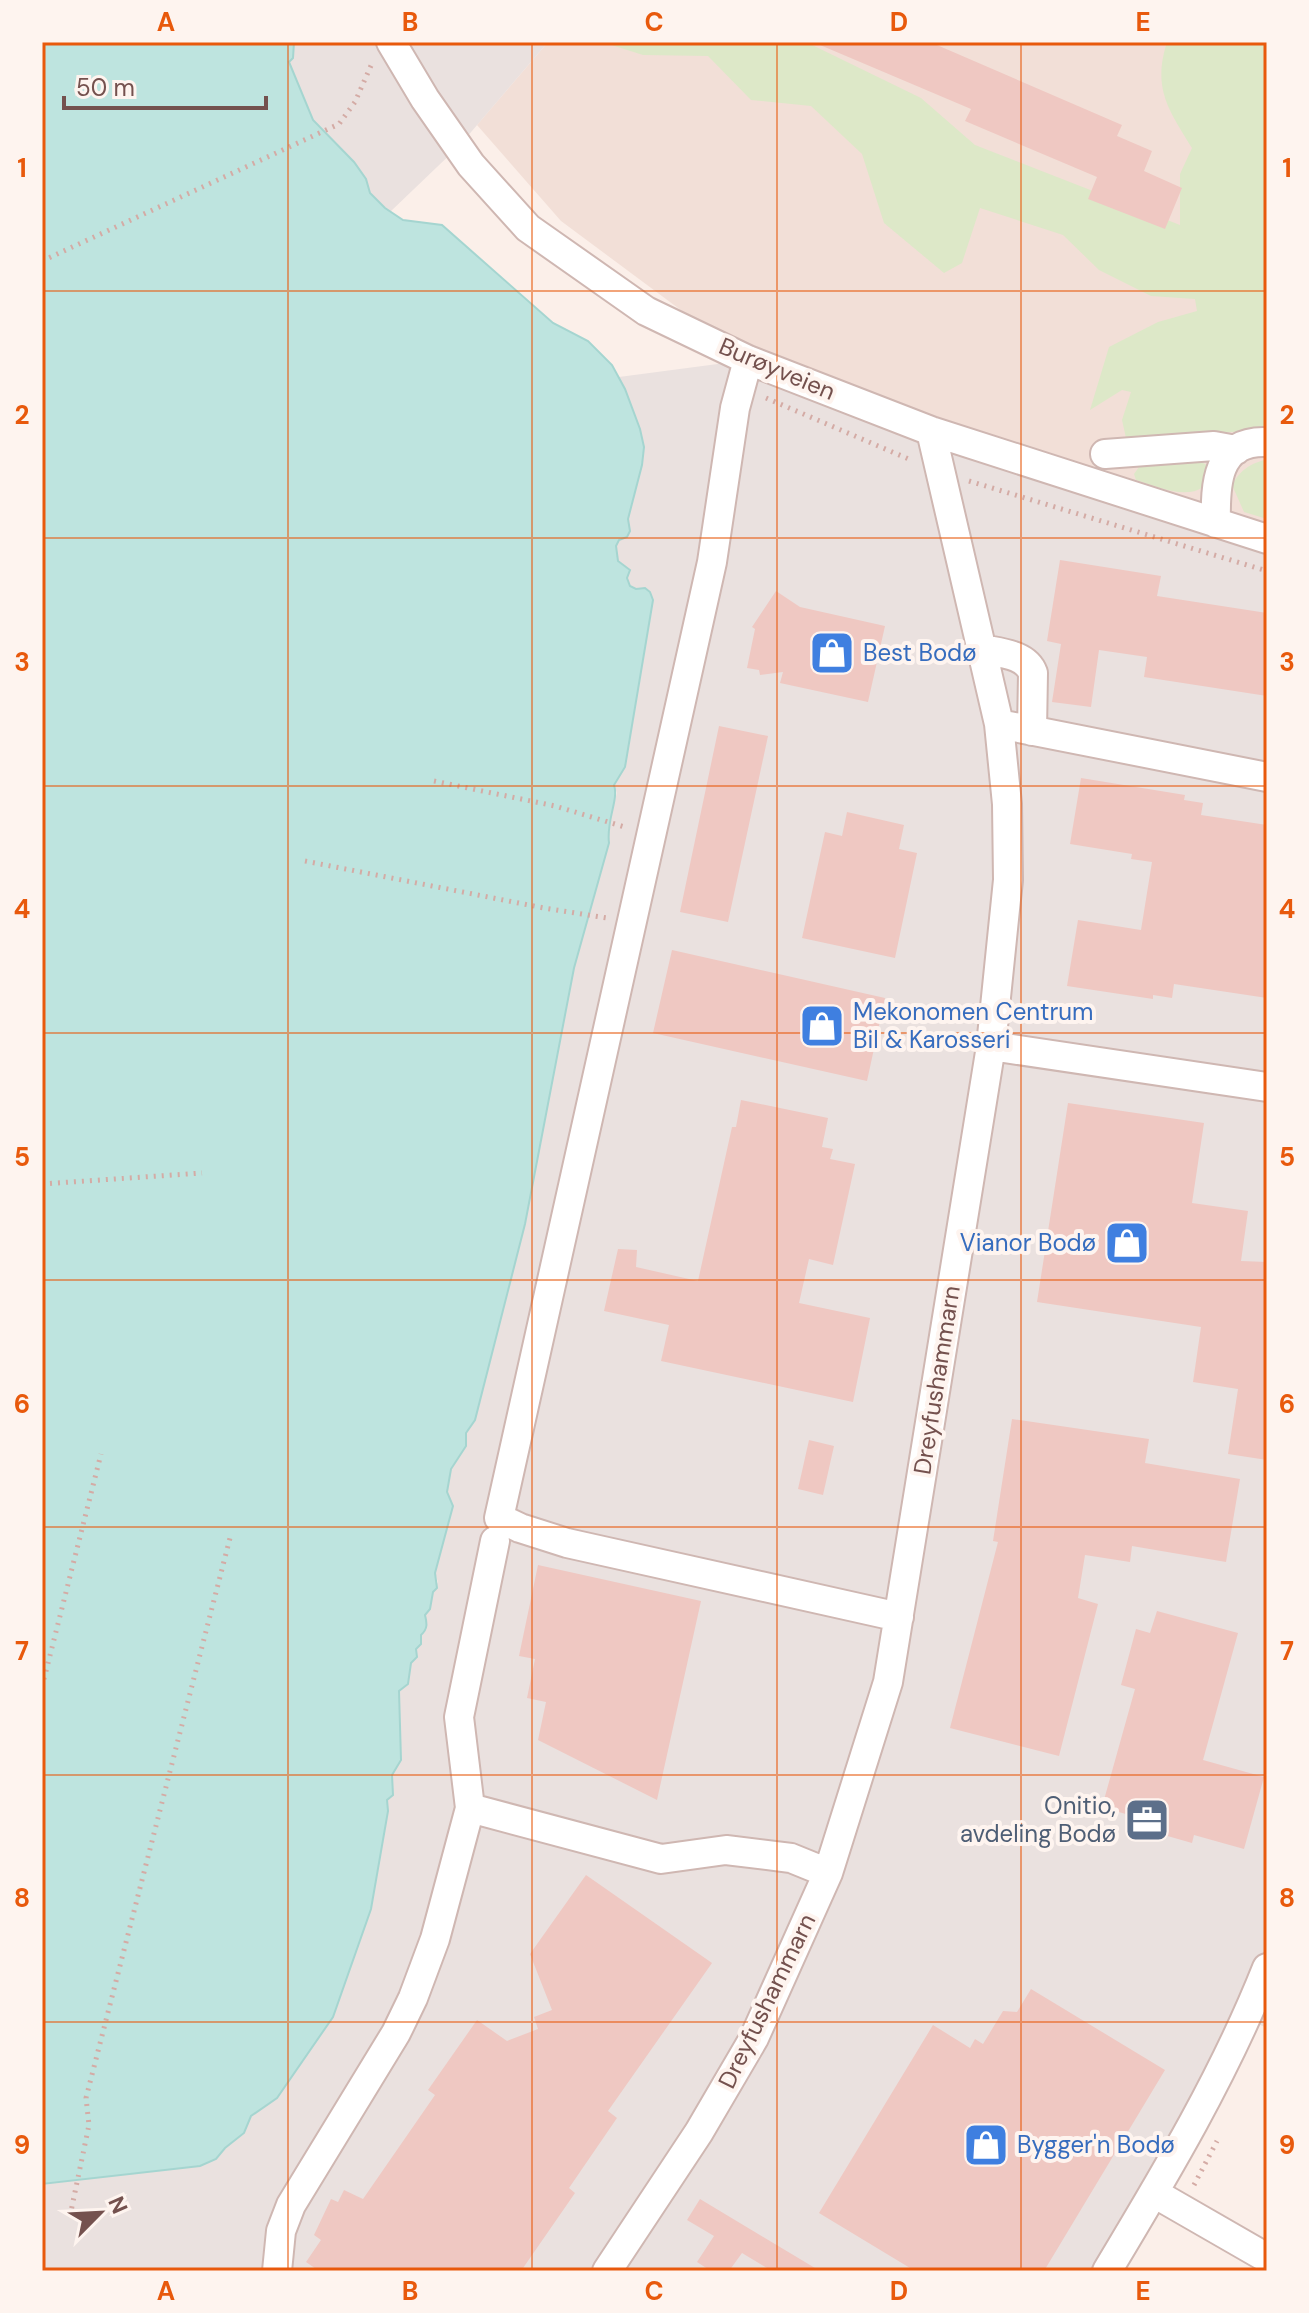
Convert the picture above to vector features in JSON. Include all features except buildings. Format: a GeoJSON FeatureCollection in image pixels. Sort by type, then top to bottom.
{"type":"FeatureCollection","features":[{"type":"Feature","properties":{"kind":"street","name":"Burøyveien"},"geometry":{"type":"LineString","coordinates":[[382,51],[425,99],[471,165],[528,228],[646,311],[748,360],[931,431],[1267,539]]}},
{"type":"Feature","properties":{"kind":"street"},"geometry":{"type":"LineString","coordinates":[[748,360],[735,408],[712,562],[499,1518],[567,1543],[899,1617]]}},
{"type":"Feature","properties":{"kind":"street","name":"Dreyfushammarn"},"geometry":{"type":"LineString","coordinates":[[607,2271],[699,2132],[754,2038],[828,1873],[888,1682],[991,1046],[1008,880],[1007,804],[999,724],[931,431]]}},
{"type":"Feature","properties":{"kind":"street"},"geometry":{"type":"LineString","coordinates":[[1216,523],[1215,488],[1220,467],[1236,450],[1255,441],[1267,442]]}},
{"type":"Feature","properties":{"kind":"street"},"geometry":{"type":"LineString","coordinates":[[1105,454],[1214,446],[1236,450]]}},
{"type":"Feature","properties":{"kind":"street"},"geometry":{"type":"LineString","coordinates":[[982,649],[1018,658],[1031,667],[1034,687],[1032,731]]}},
{"type":"Feature","properties":{"kind":"street"},"geometry":{"type":"LineString","coordinates":[[999,724],[1267,777]]}},
{"type":"Feature","properties":{"kind":"street"},"geometry":{"type":"LineString","coordinates":[[991,1046],[1267,1087]]}},
{"type":"Feature","properties":{"kind":"street"},"geometry":{"type":"LineString","coordinates":[[277,2271],[281,2231],[291,2205],[396,2033],[435,1939],[470,1808],[459,1717],[495,1541]]}},
{"type":"Feature","properties":{"kind":"street"},"geometry":{"type":"LineString","coordinates":[[470,1808],[661,1859],[726,1850],[791,1858],[828,1873]]}},
{"type":"Feature","properties":{"kind":"street"},"geometry":{"type":"LineString","coordinates":[[1107,2271],[1154,2193],[1246,2019],[1267,1968]]}},
{"type":"Feature","properties":{"kind":"street"},"geometry":{"type":"LineString","coordinates":[[1154,2193],[1267,2258]]}},
{"type":"Feature","properties":{"kind":"path"},"geometry":{"type":"LineString","coordinates":[[42,261],[339,124],[355,102],[382,51]]}},
{"type":"Feature","properties":{"kind":"path"},"geometry":{"type":"LineString","coordinates":[[939,471],[1267,571]]}},
{"type":"Feature","properties":{"kind":"path"},"geometry":{"type":"LineString","coordinates":[[434,781],[555,806],[622,826]]}},
{"type":"Feature","properties":{"kind":"path"},"geometry":{"type":"LineString","coordinates":[[305,861],[600,917]]}},
{"type":"Feature","properties":{"kind":"path"},"geometry":{"type":"LineString","coordinates":[[42,1184],[202,1173]]}},
{"type":"Feature","properties":{"kind":"path"},"geometry":{"type":"LineString","coordinates":[[42,1687],[101,1454]]}},
{"type":"Feature","properties":{"kind":"path"},"geometry":{"type":"LineString","coordinates":[[70,2216],[89,2125],[86,2098],[231,1534]]}},
{"type":"Feature","properties":{"kind":"shaded area"},"geometry":{"type":"Polygon","coordinates":[[[294,42],[548,42],[460,145],[390,212],[370,193],[366,179],[354,162],[313,120],[289,62],[293,58],[294,42]]]}},
{"type":"Feature","properties":{"kind":"shaded area"},"geometry":{"type":"Polygon","coordinates":[[[548,42],[1267,42],[1267,539],[748,360],[561,221],[477,125],[548,42]]]}},
{"type":"Feature","properties":{"kind":"shaded area"},"geometry":{"type":"Polygon","coordinates":[[[748,360],[1267,537],[1267,2028],[1247,2019],[1107,2271],[42,2271],[42,2184],[216,2159],[244,2133],[251,2116],[277,2098],[332,2017],[371,1909],[388,1811],[387,1800],[393,1795],[392,1775],[401,1760],[399,1691],[408,1684],[411,1663],[427,1624],[425,1615],[430,1609],[438,1582],[435,1573],[453,1506],[447,1492],[451,1469],[466,1446],[466,1433],[475,1420],[525,1224],[574,968],[609,843],[607,829],[617,793],[614,785],[625,767],[636,589],[630,586],[618,561],[616,546],[630,531],[628,519],[642,465],[640,429],[619,377],[748,360]]]}},
{"type":"Feature","properties":{"kind":"green space"},"geometry":{"type":"Polygon","coordinates":[[[602,42],[806,42],[921,98],[975,145],[1180,225],[1180,174],[1192,148],[1170,110],[1162,86],[1161,73],[1167,42],[1267,42],[1267,430],[1126,438],[1122,420],[1131,392],[1122,390],[1090,410],[1109,347],[1158,322],[1197,311],[1195,299],[1151,296],[1099,270],[1063,235],[980,208],[962,263],[944,273],[884,223],[862,154],[811,106],[751,100],[708,56],[643,55],[602,42]]]}},
{"type":"Feature","properties":{"kind":"green space"},"geometry":{"type":"Polygon","coordinates":[[[1178,459],[1207,465],[1203,487],[1196,491],[1179,492],[1136,480],[1134,474],[1139,467],[1178,459]]]}},
{"type":"Feature","properties":{"kind":"green space"},"geometry":{"type":"Polygon","coordinates":[[[1267,459],[1267,519],[1244,512],[1232,485],[1246,468],[1267,459]]]}},
{"type":"Feature","properties":{"kind":"water"},"geometry":{"type":"Polygon","coordinates":[[[42,42],[294,42],[293,58],[289,62],[313,120],[354,162],[366,179],[370,193],[403,220],[442,225],[553,323],[588,341],[612,365],[625,389],[644,447],[628,519],[630,531],[616,546],[618,561],[630,570],[627,578],[630,586],[645,588],[653,600],[625,767],[614,785],[609,843],[574,968],[525,1224],[475,1420],[466,1433],[466,1446],[451,1469],[447,1492],[453,1506],[435,1573],[437,1588],[425,1615],[426,1628],[416,1649],[417,1657],[411,1663],[408,1684],[399,1691],[401,1760],[392,1775],[393,1795],[387,1800],[388,1811],[371,1909],[333,2017],[277,2098],[251,2116],[244,2133],[216,2159],[200,2166],[42,2184],[42,42]]]}},
{"type":"Feature","properties":{"kind":"place","name":"Best Bodø"},"geometry":{"type":"Point","coordinates":[832,653]}},
{"type":"Feature","properties":{"kind":"place","name":"Mekonomen Centrum Bil & Karosseri"},"geometry":{"type":"Point","coordinates":[822,1026]}},
{"type":"Feature","properties":{"kind":"place","name":"Vianor Bodø"},"geometry":{"type":"Point","coordinates":[1127,1243]}},
{"type":"Feature","properties":{"kind":"place","name":"Onitio, avdeling Bodø"},"geometry":{"type":"Point","coordinates":[1147,1820]}},
{"type":"Feature","properties":{"kind":"place","name":"Bygger'n Bodø"},"geometry":{"type":"Point","coordinates":[986,2145]}}]}
